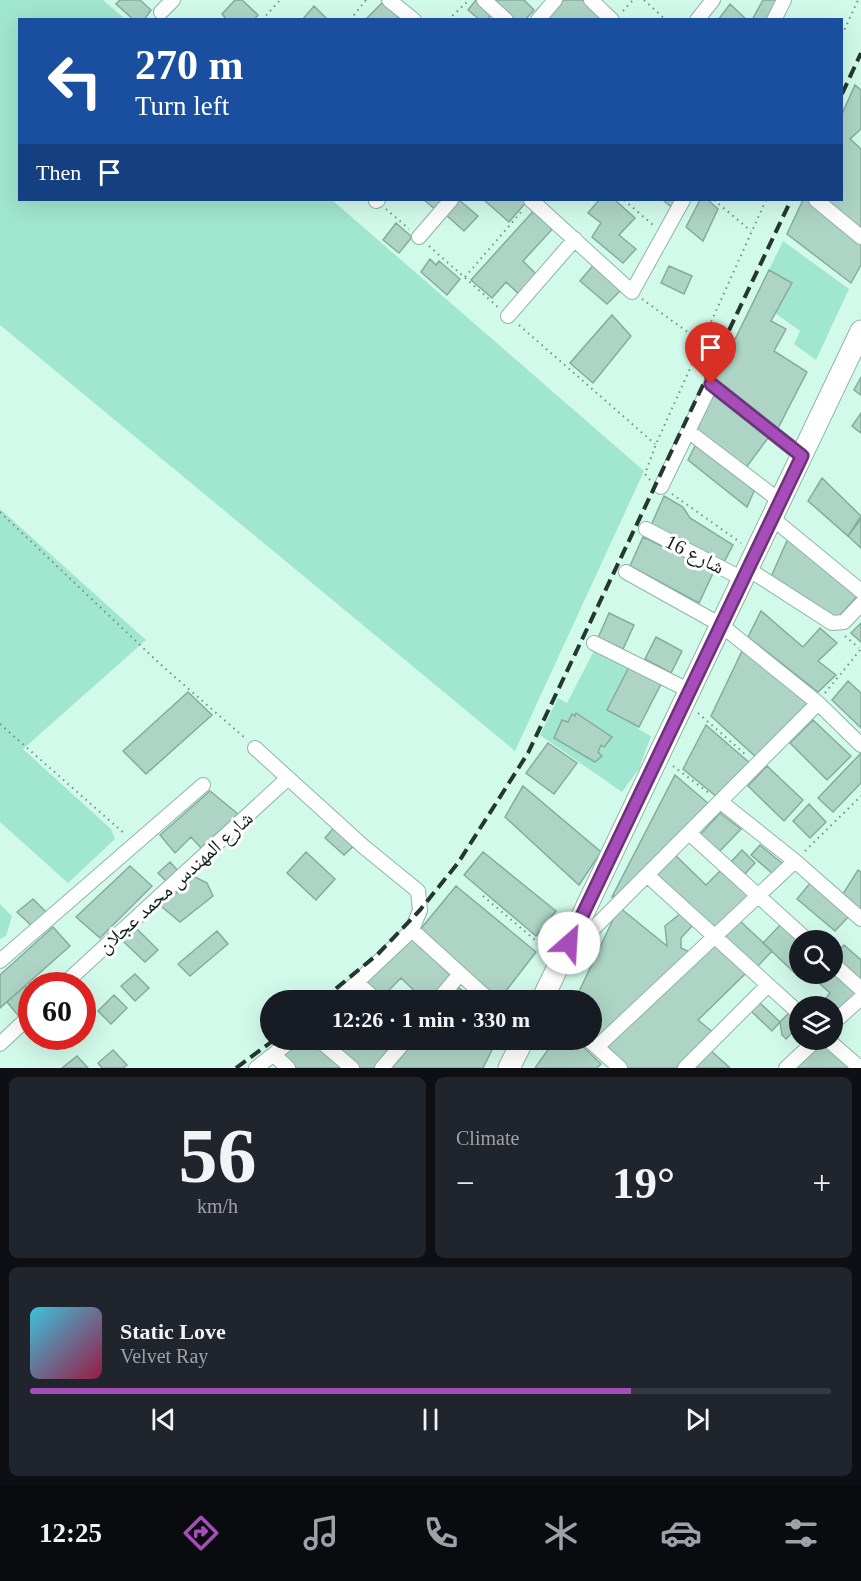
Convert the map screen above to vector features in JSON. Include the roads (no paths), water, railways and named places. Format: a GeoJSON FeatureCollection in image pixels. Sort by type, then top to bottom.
{"type":"FeatureCollection","features":[{"type":"Feature","properties":{"kind":"main road"},"geometry":{"type":"LineString","coordinates":[[548,990],[861,331]]}},
{"type":"Feature","properties":{"kind":"main road"},"geometry":{"type":"LineString","coordinates":[[512,1067],[519,1050]]}},
{"type":"Feature","properties":{"kind":"street"},"geometry":{"type":"LineString","coordinates":[[161,12],[173,0]]}},
{"type":"Feature","properties":{"kind":"street"},"geometry":{"type":"LineString","coordinates":[[389,0],[412,18]]}},
{"type":"Feature","properties":{"kind":"street"},"geometry":{"type":"LineString","coordinates":[[484,0],[504,18]]}},
{"type":"Feature","properties":{"kind":"street"},"geometry":{"type":"LineString","coordinates":[[540,18],[555,0]]}},
{"type":"Feature","properties":{"kind":"street"},"geometry":{"type":"LineString","coordinates":[[591,0],[616,16]]}},
{"type":"Feature","properties":{"kind":"street"},"geometry":{"type":"LineString","coordinates":[[699,18],[713,0]]}},
{"type":"Feature","properties":{"kind":"street"},"geometry":{"type":"LineString","coordinates":[[775,18],[784,0]]}},
{"type":"Feature","properties":{"kind":"street"},"geometry":{"type":"LineString","coordinates":[[419,237],[450,201]]}},
{"type":"Feature","properties":{"kind":"street"},"geometry":{"type":"LineString","coordinates":[[533,201],[632,292],[682,201]]}},
{"type":"Feature","properties":{"kind":"street"},"geometry":{"type":"LineString","coordinates":[[817,201],[861,237]]}},
{"type":"Feature","properties":{"kind":"street"},"geometry":{"type":"LineString","coordinates":[[508,316],[575,239]]}},
{"type":"Feature","properties":{"kind":"street"},"geometry":{"type":"LineString","coordinates":[[661,487],[711,384],[802,456]]}},
{"type":"Feature","properties":{"kind":"street"},"geometry":{"type":"LineString","coordinates":[[688,431],[776,509],[861,591]]}},
{"type":"Feature","properties":{"kind":"street","name":"شارع 16"},"geometry":{"type":"LineString","coordinates":[[646,529],[749,567],[832,623],[844,622],[861,604]]}},
{"type":"Feature","properties":{"kind":"street"},"geometry":{"type":"LineString","coordinates":[[626,572],[721,625],[818,703],[861,745]]}},
{"type":"Feature","properties":{"kind":"street"},"geometry":{"type":"LineString","coordinates":[[594,643],[688,696]]}},
{"type":"Feature","properties":{"kind":"street"},"geometry":{"type":"LineString","coordinates":[[565,952],[595,927],[818,703]]}},
{"type":"Feature","properties":{"kind":"street"},"geometry":{"type":"LineString","coordinates":[[255,748],[395,874],[415,887],[420,910],[412,930],[349,990]]}},
{"type":"Feature","properties":{"kind":"street","name":"شارع المهندس محمد عجلان"},"geometry":{"type":"LineString","coordinates":[[77,972],[288,778]]}},
{"type":"Feature","properties":{"kind":"street"},"geometry":{"type":"LineString","coordinates":[[0,961],[137,845],[203,785]]}},
{"type":"Feature","properties":{"kind":"street"},"geometry":{"type":"LineString","coordinates":[[721,802],[795,861],[861,920]]}},
{"type":"Feature","properties":{"kind":"street"},"geometry":{"type":"LineString","coordinates":[[689,833],[796,930]]}},
{"type":"Feature","properties":{"kind":"street"},"geometry":{"type":"LineString","coordinates":[[602,1035],[795,861]]}},
{"type":"Feature","properties":{"kind":"street"},"geometry":{"type":"LineString","coordinates":[[647,875],[789,1004]]}},
{"type":"Feature","properties":{"kind":"street"},"geometry":{"type":"LineString","coordinates":[[412,930],[478,990]]}},
{"type":"Feature","properties":{"kind":"street"},"geometry":{"type":"LineString","coordinates":[[843,973],[861,989]]}},
{"type":"Feature","properties":{"kind":"street"},"geometry":{"type":"LineString","coordinates":[[446,990],[460,974]]}},
{"type":"Feature","properties":{"kind":"street"},"geometry":{"type":"LineString","coordinates":[[357,983],[365,990]]}},
{"type":"Feature","properties":{"kind":"street"},"geometry":{"type":"LineString","coordinates":[[685,1068],[768,985]]}},
{"type":"Feature","properties":{"kind":"street"},"geometry":{"type":"LineString","coordinates":[[843,1014],[861,998]]}},
{"type":"Feature","properties":{"kind":"street"},"geometry":{"type":"LineString","coordinates":[[0,1044],[18,1027]]}},
{"type":"Feature","properties":{"kind":"street"},"geometry":{"type":"LineString","coordinates":[[256,1068],[280,1050]]}},
{"type":"Feature","properties":{"kind":"street"},"geometry":{"type":"LineString","coordinates":[[331,1050],[352,1068]]}},
{"type":"Feature","properties":{"kind":"street"},"geometry":{"type":"LineString","coordinates":[[382,1068],[397,1050]]}},
{"type":"Feature","properties":{"kind":"street"},"geometry":{"type":"LineString","coordinates":[[599,1050],[613,1066]]}},
{"type":"Feature","properties":{"kind":"street"},"geometry":{"type":"LineString","coordinates":[[786,1068],[805,1050]]}},
{"type":"Feature","properties":{"kind":"street"},"geometry":{"type":"LineString","coordinates":[[839,1050],[860,1068]]}},
{"type":"Feature","properties":{"kind":"street"},"geometry":{"type":"LineString","coordinates":[[274,1055],[288,1068]]}},
{"type":"Feature","properties":{"kind":"railway"},"geometry":{"type":"LineString","coordinates":[[843,92],[861,53]]}},
{"type":"Feature","properties":{"kind":"railway"},"geometry":{"type":"LineString","coordinates":[[334,990],[378,954],[420,910],[458,863],[528,753],[791,201]]}},
{"type":"Feature","properties":{"kind":"railway"},"geometry":{"type":"LineString","coordinates":[[236,1068],[260,1050]]}}]}
